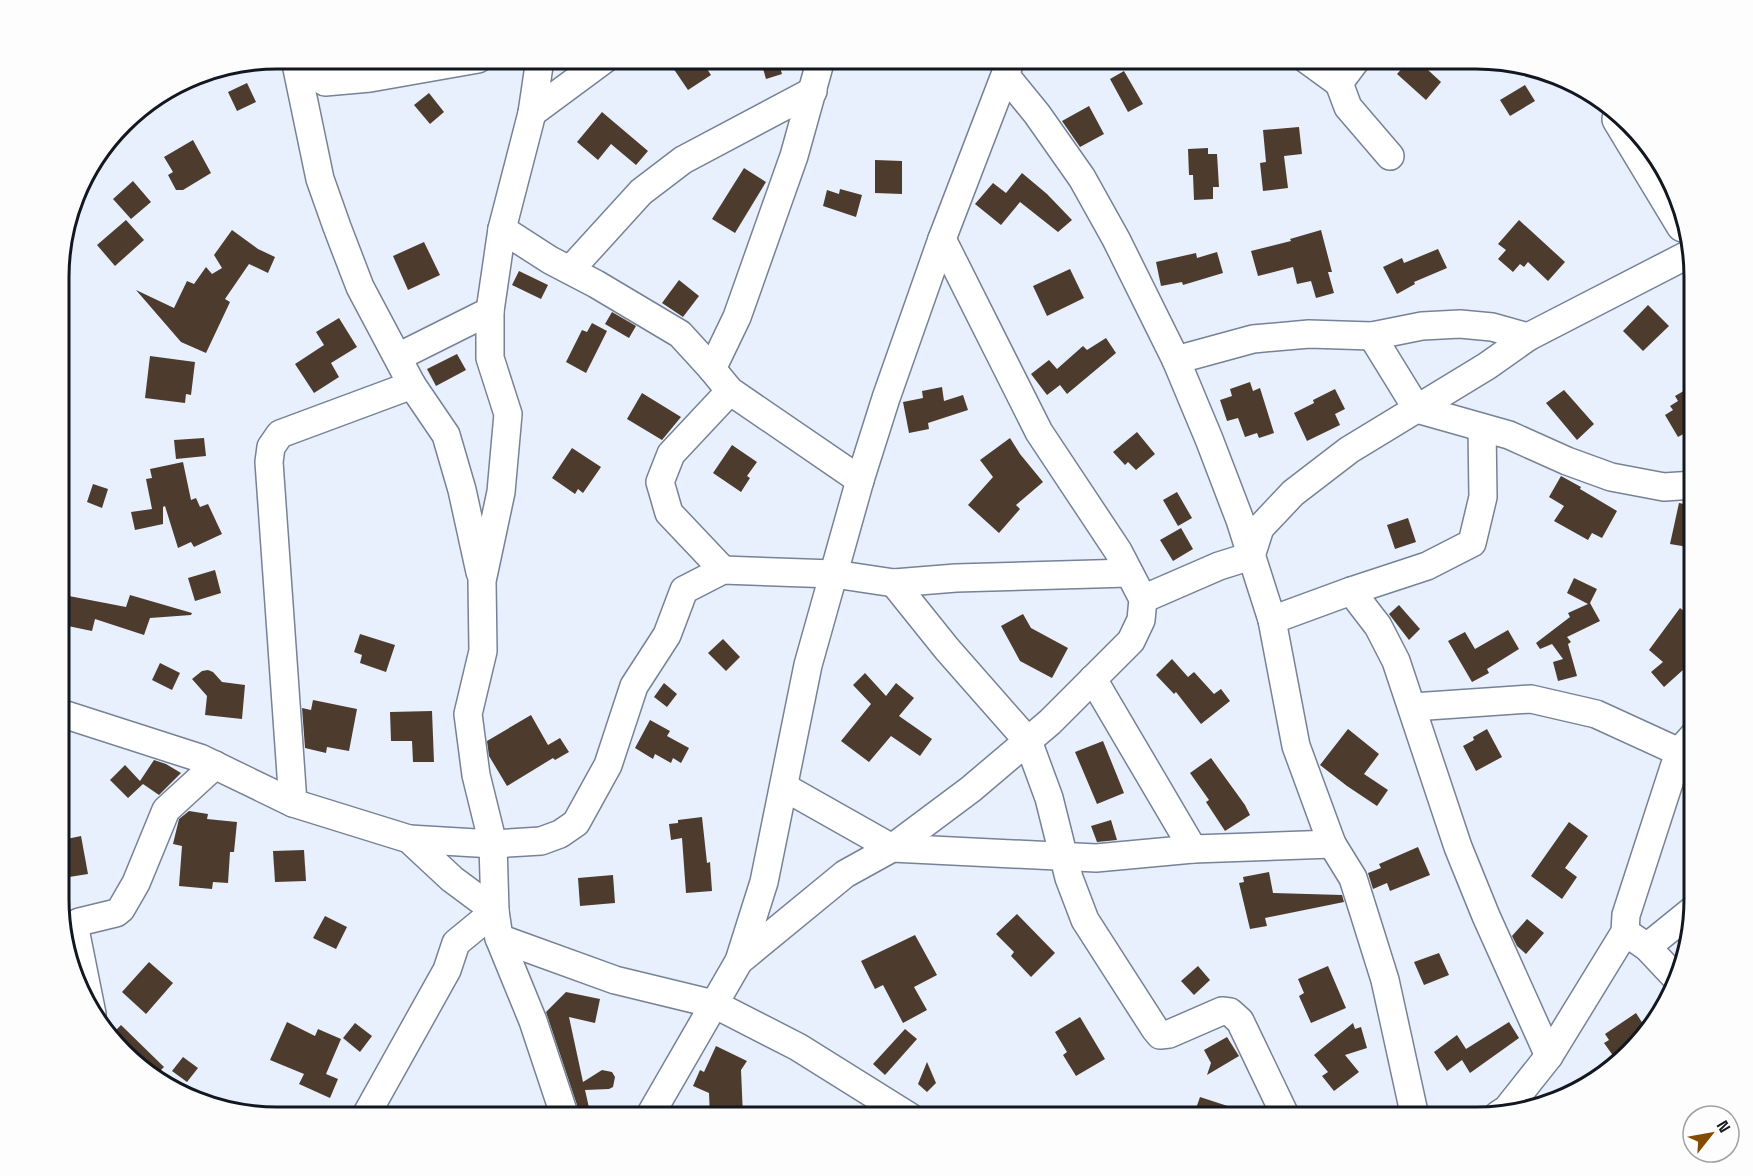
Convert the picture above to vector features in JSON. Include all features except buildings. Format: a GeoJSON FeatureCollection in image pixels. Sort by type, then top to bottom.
{"type":"FeatureCollection","features":[{"type":"Feature","properties":{"kind":"main road"},"geometry":{"type":"LineString","coordinates":[[1632,141],[1670,204]]}},
{"type":"Feature","properties":{"kind":"street"},"geometry":{"type":"LineString","coordinates":[[297,69],[320,179],[360,287],[412,385],[446,435],[462,490],[482,581],[483,651],[468,714],[476,775],[493,844],[495,911],[499,938],[532,1021],[562,1107]]}},
{"type":"Feature","properties":{"kind":"street"},"geometry":{"type":"LineString","coordinates":[[308,69],[325,82],[370,78],[419,69]]}},
{"type":"Feature","properties":{"kind":"street"},"geometry":{"type":"LineString","coordinates":[[482,581],[501,492],[508,414],[490,358],[490,311],[502,229],[532,113],[538,69]]}},
{"type":"Feature","properties":{"kind":"street"},"geometry":{"type":"LineString","coordinates":[[532,113],[590,69]]}},
{"type":"Feature","properties":{"kind":"street"},"geometry":{"type":"LineString","coordinates":[[712,369],[737,317],[794,156],[819,69]]}},
{"type":"Feature","properties":{"kind":"street"},"geometry":{"type":"LineString","coordinates":[[655,1107],[739,960],[764,882],[808,665],[860,480],[942,239],[1007,69]]}},
{"type":"Feature","properties":{"kind":"street"},"geometry":{"type":"LineString","coordinates":[[1009,69],[1037,114],[1082,178],[1116,239],[1176,360],[1209,439],[1272,620],[1296,746],[1332,844],[1353,878],[1385,980],[1413,1107]]}},
{"type":"Feature","properties":{"kind":"street"},"geometry":{"type":"LineString","coordinates":[[1321,69],[1339,83],[1348,107],[1390,156]]}},
{"type":"Feature","properties":{"kind":"street"},"geometry":{"type":"LineString","coordinates":[[1339,83],[1349,69]]}},
{"type":"Feature","properties":{"kind":"street"},"geometry":{"type":"LineString","coordinates":[[570,270],[641,192],[683,160],[813,91]]}},
{"type":"Feature","properties":{"kind":"street"},"geometry":{"type":"LineString","coordinates":[[502,229],[549,260],[680,334],[730,391],[860,480]]}},
{"type":"Feature","properties":{"kind":"street"},"geometry":{"type":"LineString","coordinates":[[739,960],[845,874],[892,848],[971,789],[1028,741],[1131,641],[1141,620],[1143,599],[1118,551],[1039,432],[942,239]]}},
{"type":"Feature","properties":{"kind":"street"},"geometry":{"type":"LineString","coordinates":[[1251,556],[1260,528],[1293,493],[1349,450],[1487,366],[1528,337],[1683,257]]}},
{"type":"Feature","properties":{"kind":"street"},"geometry":{"type":"LineString","coordinates":[[398,357],[490,311]]}},
{"type":"Feature","properties":{"kind":"street"},"geometry":{"type":"LineString","coordinates":[[1176,360],[1253,339],[1309,334],[1372,336],[1422,326],[1460,324],[1492,327],[1528,337]]}},
{"type":"Feature","properties":{"kind":"street"},"geometry":{"type":"LineString","coordinates":[[1372,336],[1417,409],[1509,435],[1567,461],[1611,477],[1664,487],[1684,486]]}},
{"type":"Feature","properties":{"kind":"street"},"geometry":{"type":"LineString","coordinates":[[293,803],[269,462],[271,447],[280,434],[412,385]]}},
{"type":"Feature","properties":{"kind":"street"},"geometry":{"type":"LineString","coordinates":[[723,570],[669,513],[660,482],[671,454],[730,391]]}},
{"type":"Feature","properties":{"kind":"street"},"geometry":{"type":"LineString","coordinates":[[1272,620],[1427,566],[1472,543],[1483,497],[1482,428]]}},
{"type":"Feature","properties":{"kind":"street"},"geometry":{"type":"LineString","coordinates":[[1143,599],[1219,566],[1251,556]]}},
{"type":"Feature","properties":{"kind":"street"},"geometry":{"type":"LineString","coordinates":[[69,716],[190,755],[293,803],[409,839],[493,844],[541,842],[560,834],[576,823],[608,765],[634,686],[667,635],[684,590],[723,570],[834,574],[894,583],[956,578],[1129,573]]}},
{"type":"Feature","properties":{"kind":"street"},"geometry":{"type":"LineString","coordinates":[[894,583],[947,649],[1028,741],[1050,798],[1069,878],[1085,920],[1155,1029],[1160,1035],[1169,1034],[1222,1011],[1230,1012],[1240,1021],[1281,1107]]}},
{"type":"Feature","properties":{"kind":"street"},"geometry":{"type":"LineString","coordinates":[[1351,591],[1378,626],[1392,652],[1413,707],[1458,847],[1486,916],[1549,1056]]}},
{"type":"Feature","properties":{"kind":"street"},"geometry":{"type":"LineString","coordinates":[[1093,678],[1193,849]]}},
{"type":"Feature","properties":{"kind":"street"},"geometry":{"type":"LineString","coordinates":[[1413,707],[1531,699],[1596,714],[1684,742]]}},
{"type":"Feature","properties":{"kind":"street"},"geometry":{"type":"LineString","coordinates":[[1670,973],[1636,939],[1626,915],[1684,751]]}},
{"type":"Feature","properties":{"kind":"street"},"geometry":{"type":"LineString","coordinates":[[85,979],[76,925],[79,922],[116,913],[121,909],[136,883],[166,810],[215,765]]}},
{"type":"Feature","properties":{"kind":"street"},"geometry":{"type":"LineString","coordinates":[[784,787],[892,848],[1096,858],[1193,849],[1332,844]]}},
{"type":"Feature","properties":{"kind":"street"},"geometry":{"type":"LineString","coordinates":[[409,839],[452,879],[495,911]]}},
{"type":"Feature","properties":{"kind":"street"},"geometry":{"type":"LineString","coordinates":[[372,1107],[447,970],[456,944],[495,911]]}},
{"type":"Feature","properties":{"kind":"street"},"geometry":{"type":"LineString","coordinates":[[1511,1103],[1636,939],[1684,914]]}},
{"type":"Feature","properties":{"kind":"street"},"geometry":{"type":"LineString","coordinates":[[499,938],[615,980],[714,1004],[798,1047],[894,1107]]}}]}
